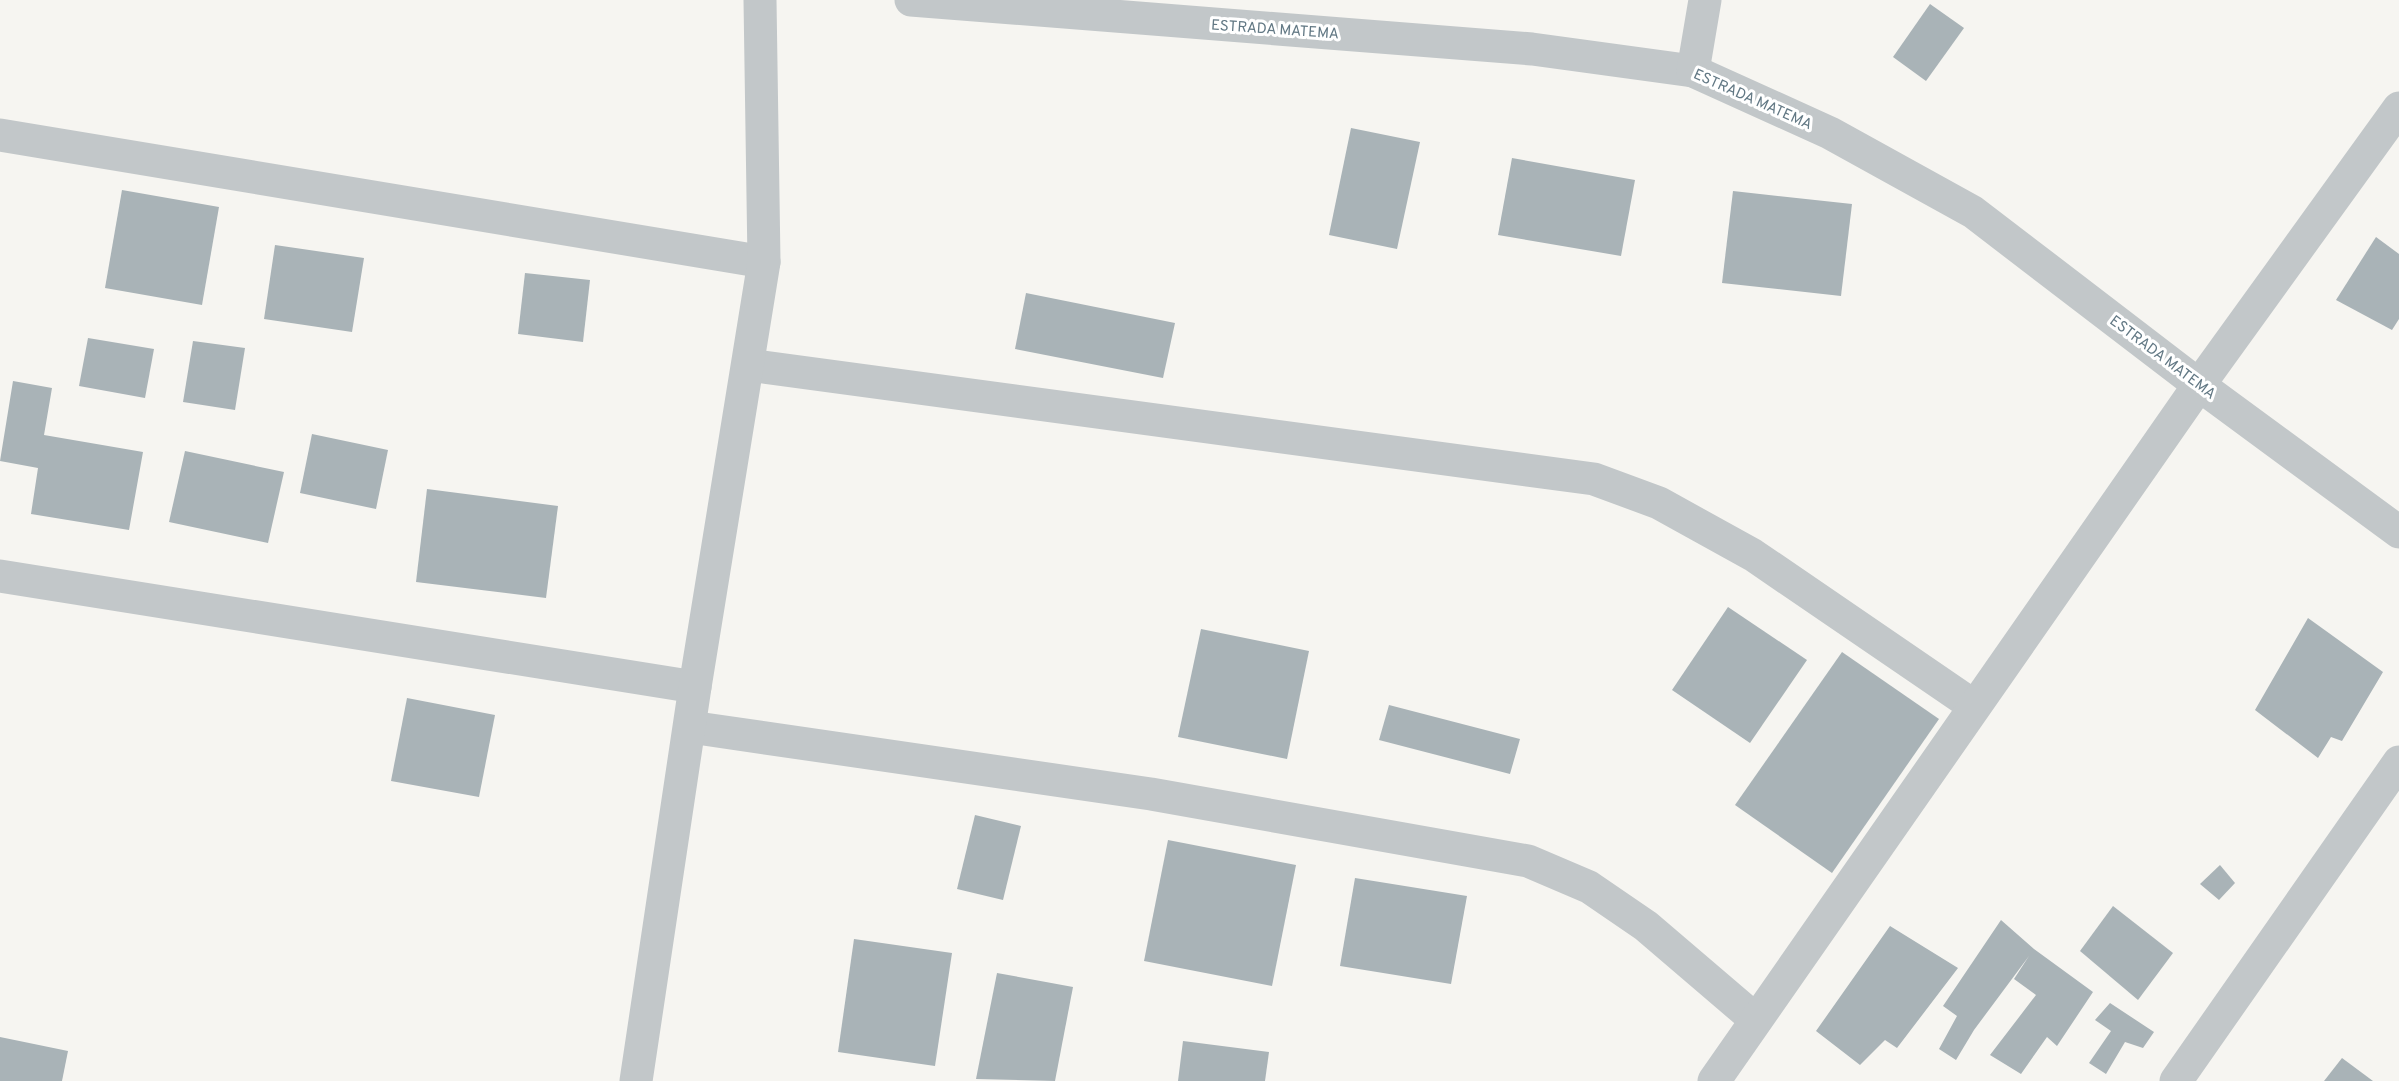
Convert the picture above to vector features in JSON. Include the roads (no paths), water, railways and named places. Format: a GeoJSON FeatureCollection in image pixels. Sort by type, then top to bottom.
{"type":"FeatureCollection","features":[{"type":"Feature","properties":{"kind":"street"},"geometry":{"type":"LineString","coordinates":[[636,1081],[695,687],[764,262],[760,0]]}},
{"type":"Feature","properties":{"kind":"street","name":"ESTRADA MATEMA"},"geometry":{"type":"LineString","coordinates":[[910,0],[1532,49],[1693,71],[1830,133],[1973,212],[2199,385],[2399,532]]}},
{"type":"Feature","properties":{"kind":"street"},"geometry":{"type":"LineString","coordinates":[[1693,71],[1705,0]]}},
{"type":"Feature","properties":{"kind":"street"},"geometry":{"type":"LineString","coordinates":[[1714,1081],[2199,385],[2399,108]]}},
{"type":"Feature","properties":{"kind":"street"},"geometry":{"type":"LineString","coordinates":[[0,135],[764,262]]}},
{"type":"Feature","properties":{"kind":"street"},"geometry":{"type":"LineString","coordinates":[[748,364],[1594,479],[1659,503],[1753,555],[1974,706]]}},
{"type":"Feature","properties":{"kind":"street"},"geometry":{"type":"LineString","coordinates":[[0,576],[695,687]]}},
{"type":"Feature","properties":{"kind":"street"},"geometry":{"type":"LineString","coordinates":[[690,727],[1151,794],[1528,861],[1589,887],[1646,926],[1756,1020]]}},
{"type":"Feature","properties":{"kind":"street"},"geometry":{"type":"LineString","coordinates":[[2176,1081],[2399,762]]}}]}
